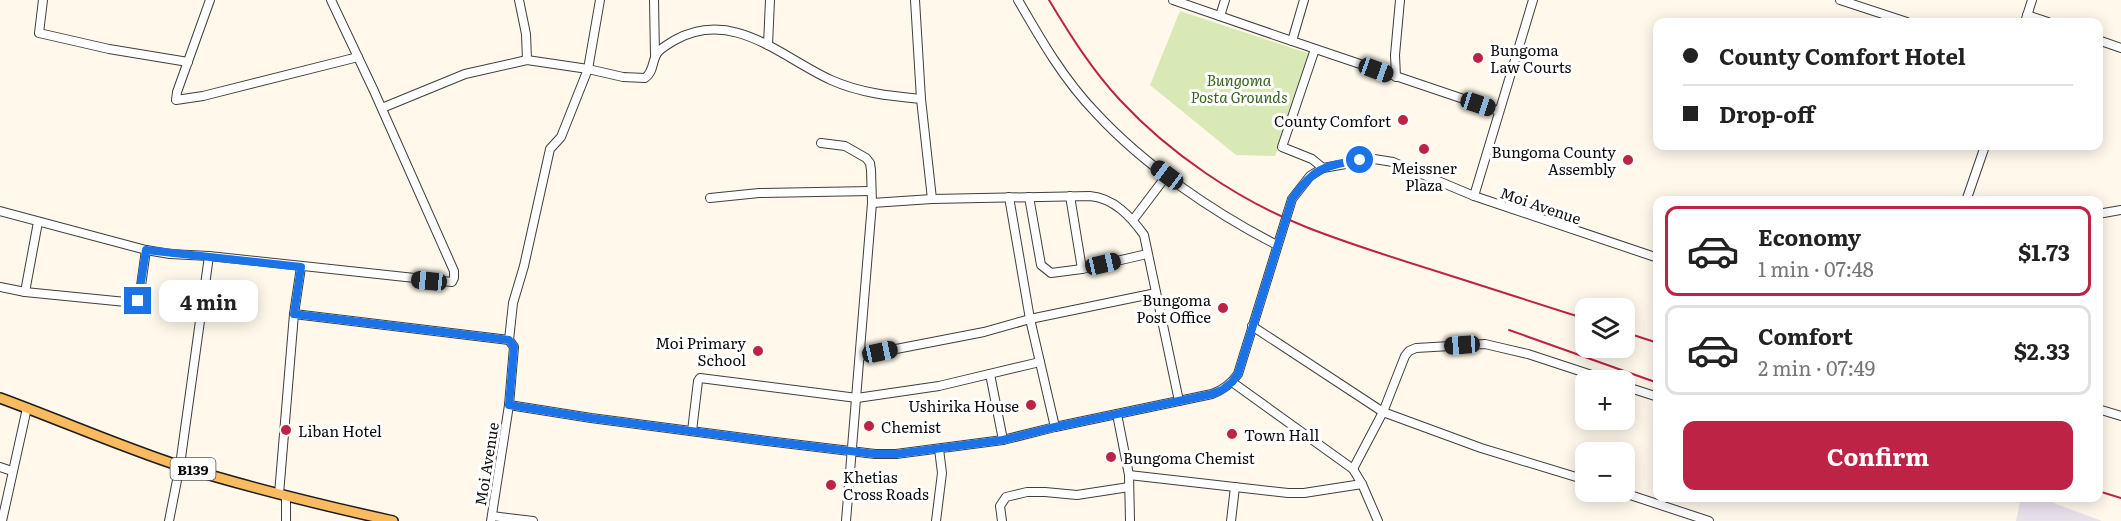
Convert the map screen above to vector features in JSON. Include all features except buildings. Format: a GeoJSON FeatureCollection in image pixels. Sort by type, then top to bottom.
{"type":"FeatureCollection","features":[{"type":"Feature","properties":{"kind":"main road","name":"B139"},"geometry":{"type":"LineString","coordinates":[[0,398],[112,442],[180,465],[282,496],[393,521]]}},
{"type":"Feature","properties":{"kind":"street"},"geometry":{"type":"LineString","coordinates":[[43,0],[39,33],[109,49],[188,62]]}},
{"type":"Feature","properties":{"kind":"street"},"geometry":{"type":"LineString","coordinates":[[210,0],[176,100],[203,96],[358,57]]}},
{"type":"Feature","properties":{"kind":"street"},"geometry":{"type":"LineString","coordinates":[[0,211],[146,250],[170,254],[209,256],[450,283],[454,280],[453,271],[382,108],[331,0]]}},
{"type":"Feature","properties":{"kind":"street"},"geometry":{"type":"LineString","coordinates":[[519,0],[526,34],[527,60]]}},
{"type":"Feature","properties":{"kind":"street"},"geometry":{"type":"LineString","coordinates":[[509,405],[514,347],[509,340],[513,303],[550,148],[561,137],[588,69],[600,0]]}},
{"type":"Feature","properties":{"kind":"street"},"geometry":{"type":"LineString","coordinates":[[382,108],[465,74],[527,60],[623,77],[645,78],[651,74],[655,57],[654,0]]}},
{"type":"Feature","properties":{"kind":"street"},"geometry":{"type":"LineString","coordinates":[[768,45],[770,0]]}},
{"type":"Feature","properties":{"kind":"street"},"geometry":{"type":"LineString","coordinates":[[915,0],[921,99],[932,199]]}},
{"type":"Feature","properties":{"kind":"street"},"geometry":{"type":"LineString","coordinates":[[1018,0],[1068,80],[1095,113],[1120,137],[1167,175],[1239,225],[1277,245]]}},
{"type":"Feature","properties":{"kind":"street"},"geometry":{"type":"LineString","coordinates":[[1173,0],[1499,111]]}},
{"type":"Feature","properties":{"kind":"street"},"geometry":{"type":"LineString","coordinates":[[1220,16],[1225,0]]}},
{"type":"Feature","properties":{"kind":"street"},"geometry":{"type":"LineString","coordinates":[[1292,41],[1304,0]]}},
{"type":"Feature","properties":{"kind":"street"},"geometry":{"type":"LineString","coordinates":[[1396,77],[1396,34],[1400,0]]}},
{"type":"Feature","properties":{"kind":"street"},"geometry":{"type":"LineString","coordinates":[[1474,196],[1533,0]]}},
{"type":"Feature","properties":{"kind":"street"},"geometry":{"type":"LineString","coordinates":[[1840,0],[1895,18]]}},
{"type":"Feature","properties":{"kind":"street"},"geometry":{"type":"LineString","coordinates":[[2026,18],[2032,0]]}},
{"type":"Feature","properties":{"kind":"street"},"geometry":{"type":"LineString","coordinates":[[655,57],[659,51],[676,39],[716,28],[737,32],[768,45],[832,81],[884,96],[921,99]]}},
{"type":"Feature","properties":{"kind":"street"},"geometry":{"type":"LineString","coordinates":[[2103,42],[2121,48]]}},
{"type":"Feature","properties":{"kind":"street"},"geometry":{"type":"LineString","coordinates":[[1315,49],[1282,147],[1312,159],[1323,168]]}},
{"type":"Feature","properties":{"kind":"street"},"geometry":{"type":"LineString","coordinates":[[821,143],[844,146],[866,158],[871,170],[872,203],[846,521]]}},
{"type":"Feature","properties":{"kind":"street"},"geometry":{"type":"LineString","coordinates":[[1968,196],[1984,150]]}},
{"type":"Feature","properties":{"kind":"street","name":"Moi Avenue"},"geometry":{"type":"LineString","coordinates":[[492,519],[509,405],[582,417],[852,452],[896,454],[1003,440],[1222,390],[1238,374],[1292,199],[1310,176],[1323,168],[1360,160],[1374,159],[1393,162],[1474,196],[1653,256]]}},
{"type":"Feature","properties":{"kind":"street"},"geometry":{"type":"LineString","coordinates":[[1133,220],[1167,175]]}},
{"type":"Feature","properties":{"kind":"street"},"geometry":{"type":"LineString","coordinates":[[710,198],[759,194],[871,191]]}},
{"type":"Feature","properties":{"kind":"street"},"geometry":{"type":"LineString","coordinates":[[1070,196],[1082,269]]}},
{"type":"Feature","properties":{"kind":"street"},"geometry":{"type":"LineString","coordinates":[[872,203],[1008,197],[1090,196],[1107,199],[1133,220],[1144,235],[1179,401]]}},
{"type":"Feature","properties":{"kind":"street"},"geometry":{"type":"LineString","coordinates":[[1008,197],[1030,319],[1055,427]]}},
{"type":"Feature","properties":{"kind":"street"},"geometry":{"type":"LineString","coordinates":[[1029,197],[1041,265],[1050,273],[1082,269],[1147,254]]}},
{"type":"Feature","properties":{"kind":"street"},"geometry":{"type":"LineString","coordinates":[[2103,213],[2121,210]]}},
{"type":"Feature","properties":{"kind":"street"},"geometry":{"type":"LineString","coordinates":[[25,292],[38,222]]}},
{"type":"Feature","properties":{"kind":"street"},"geometry":{"type":"LineString","coordinates":[[0,287],[25,292],[136,303],[139,300],[146,250]]}},
{"type":"Feature","properties":{"kind":"street"},"geometry":{"type":"LineString","coordinates":[[169,521],[180,465],[209,256]]}},
{"type":"Feature","properties":{"kind":"street"},"geometry":{"type":"LineString","coordinates":[[286,521],[282,496],[294,314],[301,267]]}},
{"type":"Feature","properties":{"kind":"street"},"geometry":{"type":"LineString","coordinates":[[860,356],[984,332],[1030,319],[1156,293]]}},
{"type":"Feature","properties":{"kind":"street"},"geometry":{"type":"LineString","coordinates":[[294,314],[509,340]]}},
{"type":"Feature","properties":{"kind":"street"},"geometry":{"type":"LineString","coordinates":[[1252,326],[1383,412],[1481,448],[1575,477]]}},
{"type":"Feature","properties":{"kind":"street"},"geometry":{"type":"LineString","coordinates":[[1353,469],[1383,412],[1409,351],[1416,348],[1485,344],[1528,354],[1577,370]]}},
{"type":"Feature","properties":{"kind":"street"},"geometry":{"type":"LineString","coordinates":[[692,431],[700,378],[857,398],[922,389],[1040,362]]}},
{"type":"Feature","properties":{"kind":"street"},"geometry":{"type":"LineString","coordinates":[[990,374],[1003,440]]}},
{"type":"Feature","properties":{"kind":"street"},"geometry":{"type":"LineString","coordinates":[[1232,382],[1353,469],[1378,521]]}},
{"type":"Feature","properties":{"kind":"street"},"geometry":{"type":"LineString","coordinates":[[1635,390],[1653,395]]}},
{"type":"Feature","properties":{"kind":"street"},"geometry":{"type":"LineString","coordinates":[[2,521],[27,408]]}},
{"type":"Feature","properties":{"kind":"street"},"geometry":{"type":"LineString","coordinates":[[2103,411],[2121,416]]}},
{"type":"Feature","properties":{"kind":"street"},"geometry":{"type":"LineString","coordinates":[[1117,414],[1129,475],[1130,521]]}},
{"type":"Feature","properties":{"kind":"street"},"geometry":{"type":"LineString","coordinates":[[936,521],[942,472],[939,449]]}},
{"type":"Feature","properties":{"kind":"street"},"geometry":{"type":"LineString","coordinates":[[0,467],[12,471]]}},
{"type":"Feature","properties":{"kind":"street"},"geometry":{"type":"LineString","coordinates":[[1129,475],[1288,493],[1304,493],[1362,484]]}},
{"type":"Feature","properties":{"kind":"street"},"geometry":{"type":"LineString","coordinates":[[1002,521],[1000,506],[1006,497],[1027,492],[1077,495],[1128,487]]}},
{"type":"Feature","properties":{"kind":"street"},"geometry":{"type":"LineString","coordinates":[[1231,521],[1234,487]]}},
{"type":"Feature","properties":{"kind":"street"},"geometry":{"type":"LineString","coordinates":[[1635,497],[1703,520]]}},
{"type":"Feature","properties":{"kind":"street"},"geometry":{"type":"LineString","coordinates":[[492,519],[533,521]]}},
{"type":"Feature","properties":{"kind":"shaded area"},"geometry":{"type":"Polygon","coordinates":[[[2020,502],[2051,502],[2102,521],[2016,521],[2020,502]]]}},
{"type":"Feature","properties":{"kind":"green space","name":"Bungoma Posta Grounds"},"geometry":{"type":"Polygon","coordinates":[[[1180,11],[1310,54],[1275,156],[1236,155],[1150,85],[1180,11]]]}},
{"type":"Feature","properties":{"kind":"railway"},"geometry":{"type":"LineString","coordinates":[[1049,0],[1091,64],[1110,89],[1139,120],[1182,156],[1230,189],[1306,227],[1388,256],[1575,316]]}},
{"type":"Feature","properties":{"kind":"railway"},"geometry":{"type":"LineString","coordinates":[[1509,330],[1653,381]]}},
{"type":"Feature","properties":{"kind":"railway"},"geometry":{"type":"LineString","coordinates":[[1635,336],[1653,341]]}},
{"type":"Feature","properties":{"kind":"railway"},"geometry":{"type":"LineString","coordinates":[[2103,493],[2121,498]]}},
{"type":"Feature","properties":{"kind":"place","name":"Bungoma Law Courts"},"geometry":{"type":"Point","coordinates":[1478,58]}},
{"type":"Feature","properties":{"kind":"place","name":"County Comfort"},"geometry":{"type":"Point","coordinates":[1403,120]}},
{"type":"Feature","properties":{"kind":"place","name":"Meissner Plaza"},"geometry":{"type":"Point","coordinates":[1424,149]}},
{"type":"Feature","properties":{"kind":"place","name":"Bungoma County Assembly"},"geometry":{"type":"Point","coordinates":[1628,160]}},
{"type":"Feature","properties":{"kind":"place","name":"Bungoma Post Office"},"geometry":{"type":"Point","coordinates":[1223,308]}},
{"type":"Feature","properties":{"kind":"place","name":"Moi Primary School"},"geometry":{"type":"Point","coordinates":[758,351]}},
{"type":"Feature","properties":{"kind":"place","name":"Ushirika House"},"geometry":{"type":"Point","coordinates":[1031,405]}},
{"type":"Feature","properties":{"kind":"place","name":"Chemist"},"geometry":{"type":"Point","coordinates":[869,426]}},
{"type":"Feature","properties":{"kind":"place","name":"Liban Hotel"},"geometry":{"type":"Point","coordinates":[286,430]}},
{"type":"Feature","properties":{"kind":"place","name":"Town Hall"},"geometry":{"type":"Point","coordinates":[1232,434]}},
{"type":"Feature","properties":{"kind":"place","name":"Bungoma Chemist"},"geometry":{"type":"Point","coordinates":[1111,457]}},
{"type":"Feature","properties":{"kind":"place","name":"Khetias Cross Roads"},"geometry":{"type":"Point","coordinates":[831,485]}},
{"type":"Feature","properties":{"kind":"route"},"geometry":{"type":"LineString","coordinates":[[138,301],[146,250],[301,267],[294,314],[509,340],[514,347],[509,405],[591,418],[875,454],[924,452],[1003,440],[1222,390],[1238,374],[1292,199],[1310,176],[1323,168],[1360,160]]}}]}
